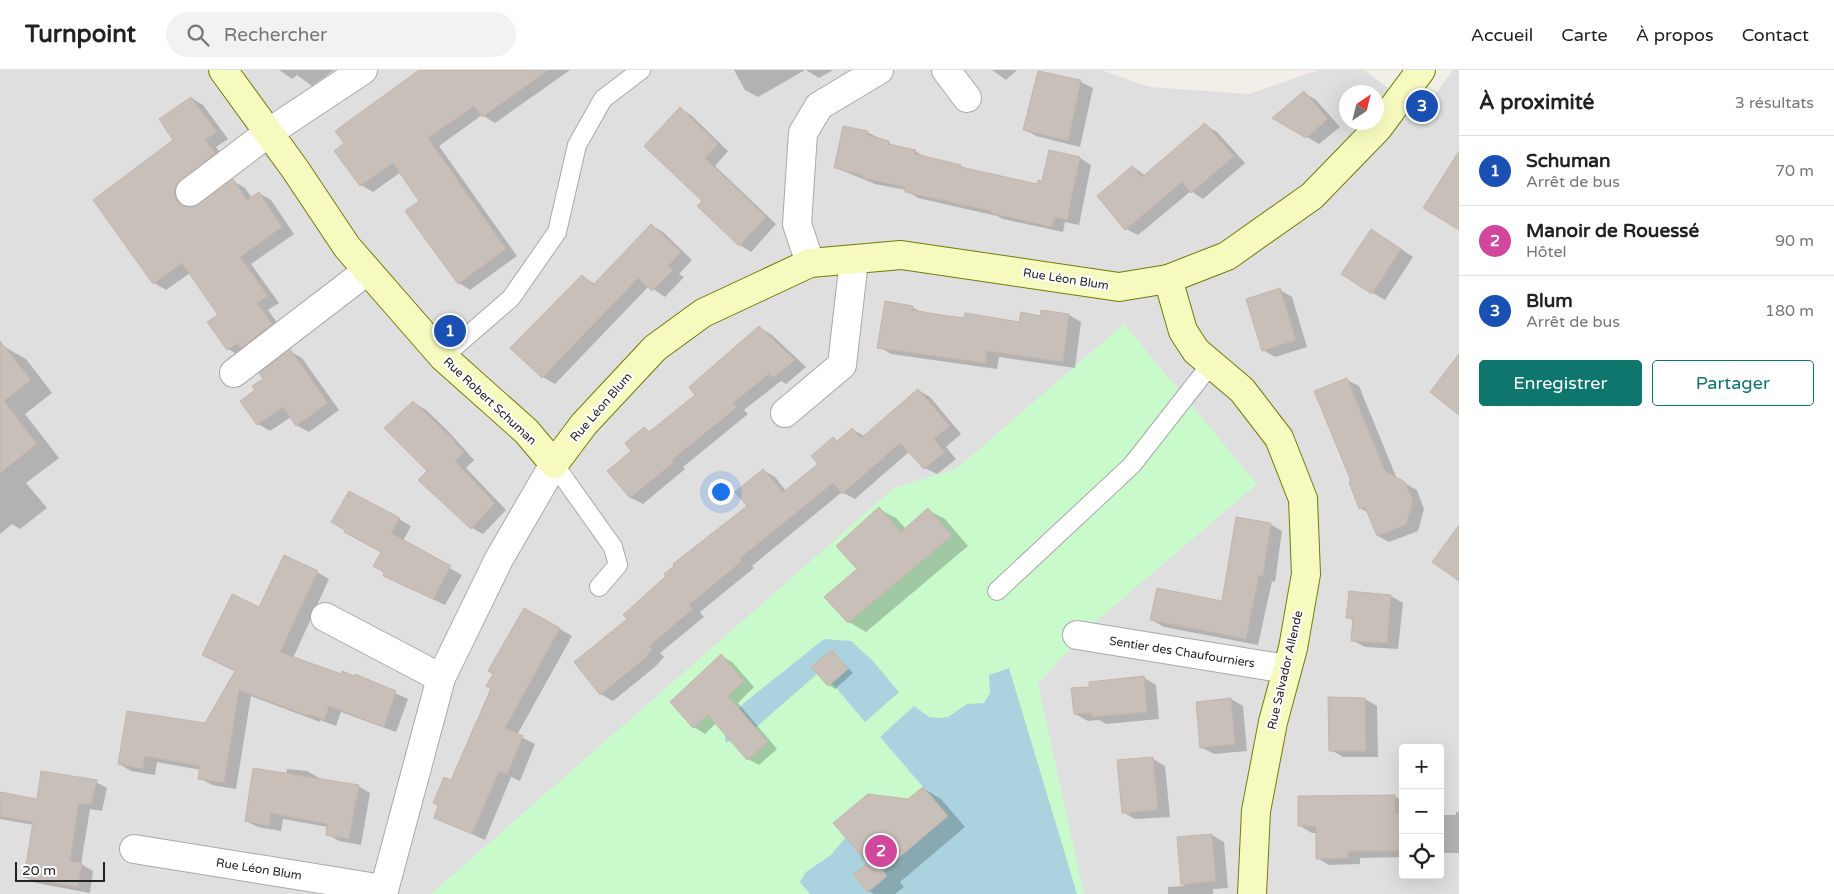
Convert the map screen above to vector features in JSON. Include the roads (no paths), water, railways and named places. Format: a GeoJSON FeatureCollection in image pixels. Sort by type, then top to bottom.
{"type":"FeatureCollection","features":[{"type":"Feature","properties":{"kind":"street","name":"Rue Robert Schuman"},"geometry":{"type":"LineString","coordinates":[[223,70],[347,247],[367,271],[443,357],[526,432],[554,464]]}},
{"type":"Feature","properties":{"kind":"street"},"geometry":{"type":"LineString","coordinates":[[190,192],[268,133],[363,70]]}},
{"type":"Feature","properties":{"kind":"street"},"geometry":{"type":"LineString","coordinates":[[810,264],[797,224],[803,133],[819,106],[879,70]]}},
{"type":"Feature","properties":{"kind":"street"},"geometry":{"type":"LineString","coordinates":[[946,70],[967,98]]}},
{"type":"Feature","properties":{"kind":"street","name":"Rue Léon Blum"},"geometry":{"type":"LineString","coordinates":[[134,849],[383,892],[440,678],[499,559],[554,464],[584,424],[655,348],[704,313],[810,264],[901,255],[1119,287],[1168,279],[1227,256],[1312,196],[1378,128],[1422,70]]}},
{"type":"Feature","properties":{"kind":"street"},"geometry":{"type":"LineString","coordinates":[[785,413],[842,365],[854,260]]}},
{"type":"Feature","properties":{"kind":"street"},"geometry":{"type":"LineString","coordinates":[[234,373],[367,271]]}},
{"type":"Feature","properties":{"kind":"street","name":"Rue Salvador Allende"},"geometry":{"type":"LineString","coordinates":[[1168,279],[1182,331],[1196,351],[1242,390],[1280,438],[1303,499],[1306,574],[1287,669],[1273,722],[1256,810],[1252,894]]}},
{"type":"Feature","properties":{"kind":"street"},"geometry":{"type":"LineString","coordinates":[[325,618],[440,678]]}},
{"type":"Feature","properties":{"kind":"street","name":"Sentier des Chaufourniers"},"geometry":{"type":"LineString","coordinates":[[1077,635],[1287,669]]}},
{"type":"Feature","properties":{"kind":"lane"},"geometry":{"type":"LineString","coordinates":[[443,357],[511,298],[557,232],[577,145],[603,98],[641,70]]}},
{"type":"Feature","properties":{"kind":"lane"},"geometry":{"type":"LineString","coordinates":[[997,591],[1132,465],[1212,364]]}},
{"type":"Feature","properties":{"kind":"lane"},"geometry":{"type":"LineString","coordinates":[[554,464],[613,547],[618,565],[599,586]]}},
{"type":"Feature","properties":{"kind":"water"},"geometry":{"type":"Polygon","coordinates":[[[824,639],[851,641],[872,660],[899,692],[865,722],[832,683],[848,669],[832,650],[812,667],[817,674],[755,728],[750,722],[727,743],[725,740],[725,724],[744,703],[824,639]]]}},
{"type":"Feature","properties":{"kind":"water"},"geometry":{"type":"Polygon","coordinates":[[[1009,668],[1077,894],[810,894],[800,882],[806,872],[831,855],[845,838],[867,863],[853,876],[868,892],[887,876],[883,871],[948,816],[880,737],[914,706],[929,717],[942,718],[948,717],[967,704],[984,703],[990,693],[989,675],[1009,668]]]}},
{"type":"Feature","properties":{"kind":"place","name":"Blum"},"geometry":{"type":"Point","coordinates":[1422,106]}},
{"type":"Feature","properties":{"kind":"place","name":"Schuman"},"geometry":{"type":"Point","coordinates":[450,331]}},
{"type":"Feature","properties":{"kind":"place","name":"Manoir de Rouessé"},"geometry":{"type":"Point","coordinates":[881,851]}}]}
